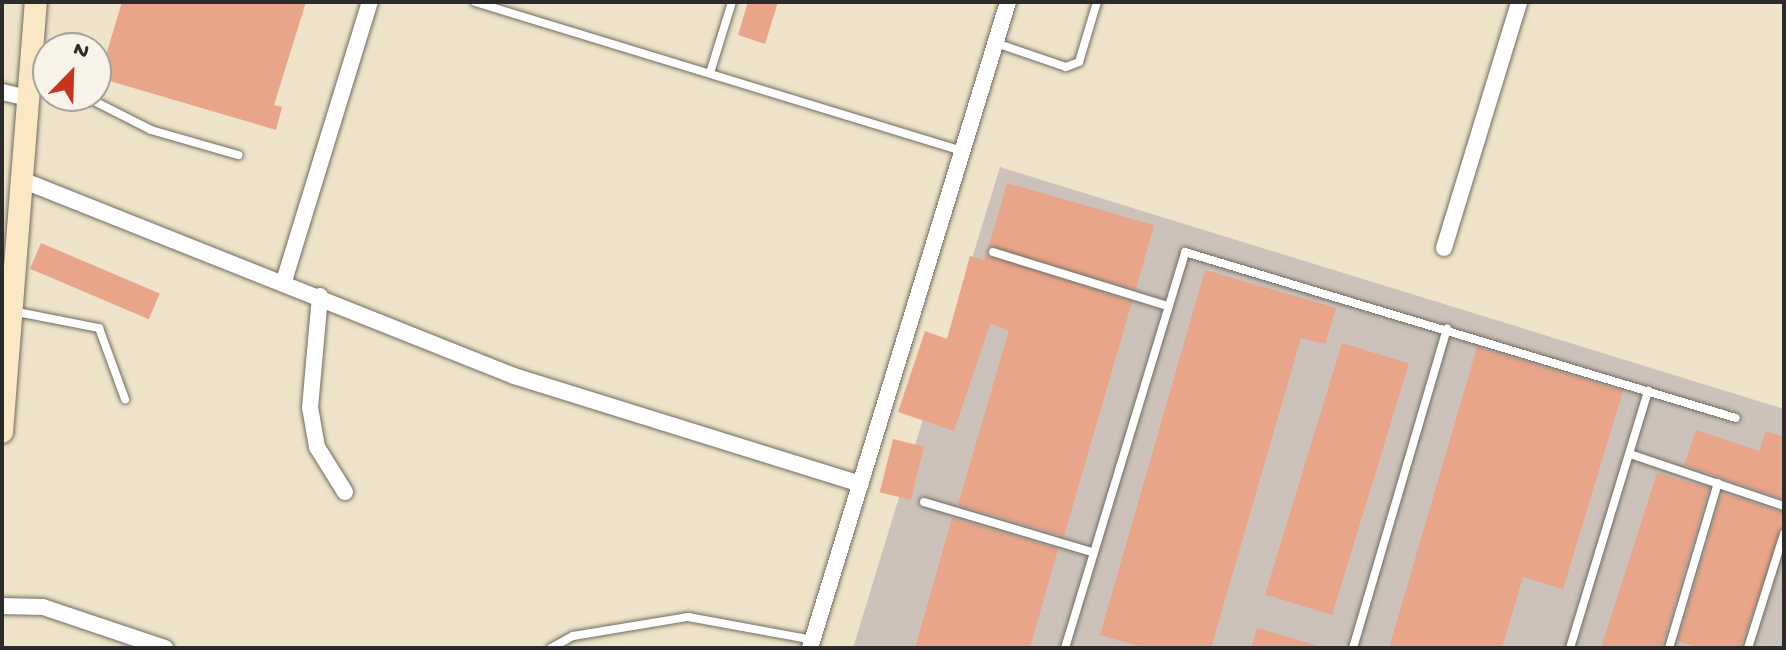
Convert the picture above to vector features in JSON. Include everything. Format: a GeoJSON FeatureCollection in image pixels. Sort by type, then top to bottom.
{"type":"FeatureCollection","features":[{"type":"Feature","properties":{"kind":"street"},"geometry":{"type":"LineString","coordinates":[[35,32],[36,2]]}},
{"type":"Feature","properties":{"kind":"street"},"geometry":{"type":"LineString","coordinates":[[284,281],[370,2]]}},
{"type":"Feature","properties":{"kind":"street"},"geometry":{"type":"LineString","coordinates":[[812,644],[1008,2]]}},
{"type":"Feature","properties":{"kind":"street"},"geometry":{"type":"LineString","coordinates":[[1444,248],[1519,2]]}},
{"type":"Feature","properties":{"kind":"street"},"geometry":{"type":"LineString","coordinates":[[2,92],[32,89]]}},
{"type":"Feature","properties":{"kind":"street"},"geometry":{"type":"LineString","coordinates":[[2,432],[22,180],[32,97]]}},
{"type":"Feature","properties":{"kind":"street"},"geometry":{"type":"LineString","coordinates":[[22,180],[284,281],[514,376],[861,484]]}},
{"type":"Feature","properties":{"kind":"street"},"geometry":{"type":"LineString","coordinates":[[320,296],[310,407],[317,447],[345,492]]}},
{"type":"Feature","properties":{"kind":"street"},"geometry":{"type":"LineString","coordinates":[[2,606],[43,607],[163,648]]}},
{"type":"Feature","properties":{"kind":"lane"},"geometry":{"type":"LineString","coordinates":[[475,2],[962,151]]}},
{"type":"Feature","properties":{"kind":"lane"},"geometry":{"type":"LineString","coordinates":[[710,73],[732,2]]}},
{"type":"Feature","properties":{"kind":"lane"},"geometry":{"type":"LineString","coordinates":[[996,43],[1066,67],[1079,62],[1097,2]]}},
{"type":"Feature","properties":{"kind":"lane"},"geometry":{"type":"LineString","coordinates":[[112,110],[151,130],[238,155]]}},
{"type":"Feature","properties":{"kind":"lane"},"geometry":{"type":"LineString","coordinates":[[1065,648],[1176,264],[1185,252],[1199,250],[1736,418]]}},
{"type":"Feature","properties":{"kind":"lane"},"geometry":{"type":"LineString","coordinates":[[993,252],[1164,305]]}},
{"type":"Feature","properties":{"kind":"lane"},"geometry":{"type":"LineString","coordinates":[[11,311],[99,328],[125,399]]}},
{"type":"Feature","properties":{"kind":"lane"},"geometry":{"type":"LineString","coordinates":[[1353,648],[1447,329]]}},
{"type":"Feature","properties":{"kind":"lane"},"geometry":{"type":"LineString","coordinates":[[1570,648],[1648,391]]}},
{"type":"Feature","properties":{"kind":"lane"},"geometry":{"type":"LineString","coordinates":[[1630,454],[1784,506]]}},
{"type":"Feature","properties":{"kind":"lane"},"geometry":{"type":"LineString","coordinates":[[1669,648],[1718,483]]}},
{"type":"Feature","properties":{"kind":"lane"},"geometry":{"type":"LineString","coordinates":[[924,502],[1092,552]]}},
{"type":"Feature","properties":{"kind":"lane"},"geometry":{"type":"LineString","coordinates":[[1748,648],[1784,534]]}},
{"type":"Feature","properties":{"kind":"lane"},"geometry":{"type":"LineString","coordinates":[[551,648],[573,636],[688,617],[812,644]]}},
{"type":"Feature","properties":{"kind":"shaded area"},"geometry":{"type":"Polygon","coordinates":[[[1000,167],[1784,409],[1784,648],[853,648],[1000,167]]]}},
{"type":"Feature","properties":{"kind":"building"},"geometry":{"type":"Polygon","coordinates":[[[122,2],[306,2],[274,105],[282,107],[276,130],[112,82],[112,35],[122,2]]]}},
{"type":"Feature","properties":{"kind":"building"},"geometry":{"type":"Polygon","coordinates":[[[748,2],[778,2],[765,44],[738,35],[748,2]]]}},
{"type":"Feature","properties":{"kind":"building"},"geometry":{"type":"Polygon","coordinates":[[[1007,183],[1154,225],[1136,290],[989,247],[1007,183]]]}},
{"type":"Feature","properties":{"kind":"building"},"geometry":{"type":"Polygon","coordinates":[[[41,243],[160,293],[149,319],[30,269],[41,243]]]}},
{"type":"Feature","properties":{"kind":"building"},"geometry":{"type":"Polygon","coordinates":[[[986,254],[1132,302],[1064,536],[958,505],[1009,330],[990,324],[954,431],[898,412],[925,331],[947,339],[970,256],[984,260],[986,254]]]}},
{"type":"Feature","properties":{"kind":"building"},"geometry":{"type":"Polygon","coordinates":[[[1205,270],[1336,308],[1325,344],[1301,338],[1211,648],[1145,648],[1100,635],[1205,270]]]}},
{"type":"Feature","properties":{"kind":"building"},"geometry":{"type":"Polygon","coordinates":[[[1342,343],[1409,363],[1332,615],[1265,595],[1342,343]]]}},
{"type":"Feature","properties":{"kind":"building"},"geometry":{"type":"Polygon","coordinates":[[[1477,347],[1623,391],[1563,589],[1523,577],[1502,648],[1389,648],[1477,347]]]}},
{"type":"Feature","properties":{"kind":"building"},"geometry":{"type":"Polygon","coordinates":[[[1696,430],[1759,451],[1766,431],[1784,437],[1784,499],[1684,465],[1696,430]]]}},
{"type":"Feature","properties":{"kind":"building"},"geometry":{"type":"Polygon","coordinates":[[[893,439],[924,447],[911,500],[880,492],[893,439]]]}},
{"type":"Feature","properties":{"kind":"building"},"geometry":{"type":"Polygon","coordinates":[[[1657,473],[1709,488],[1665,636],[1660,648],[1601,648],[1657,473]]]}},
{"type":"Feature","properties":{"kind":"building"},"geometry":{"type":"Polygon","coordinates":[[[1722,493],[1784,513],[1784,527],[1740,648],[1700,648],[1678,641],[1722,493]]]}},
{"type":"Feature","properties":{"kind":"building"},"geometry":{"type":"Polygon","coordinates":[[[952,518],[1058,549],[1030,648],[915,648],[952,518]]]}},
{"type":"Feature","properties":{"kind":"building"},"geometry":{"type":"Polygon","coordinates":[[[1257,628],[1315,645],[1314,648],[1251,648],[1257,628]]]}}]}
